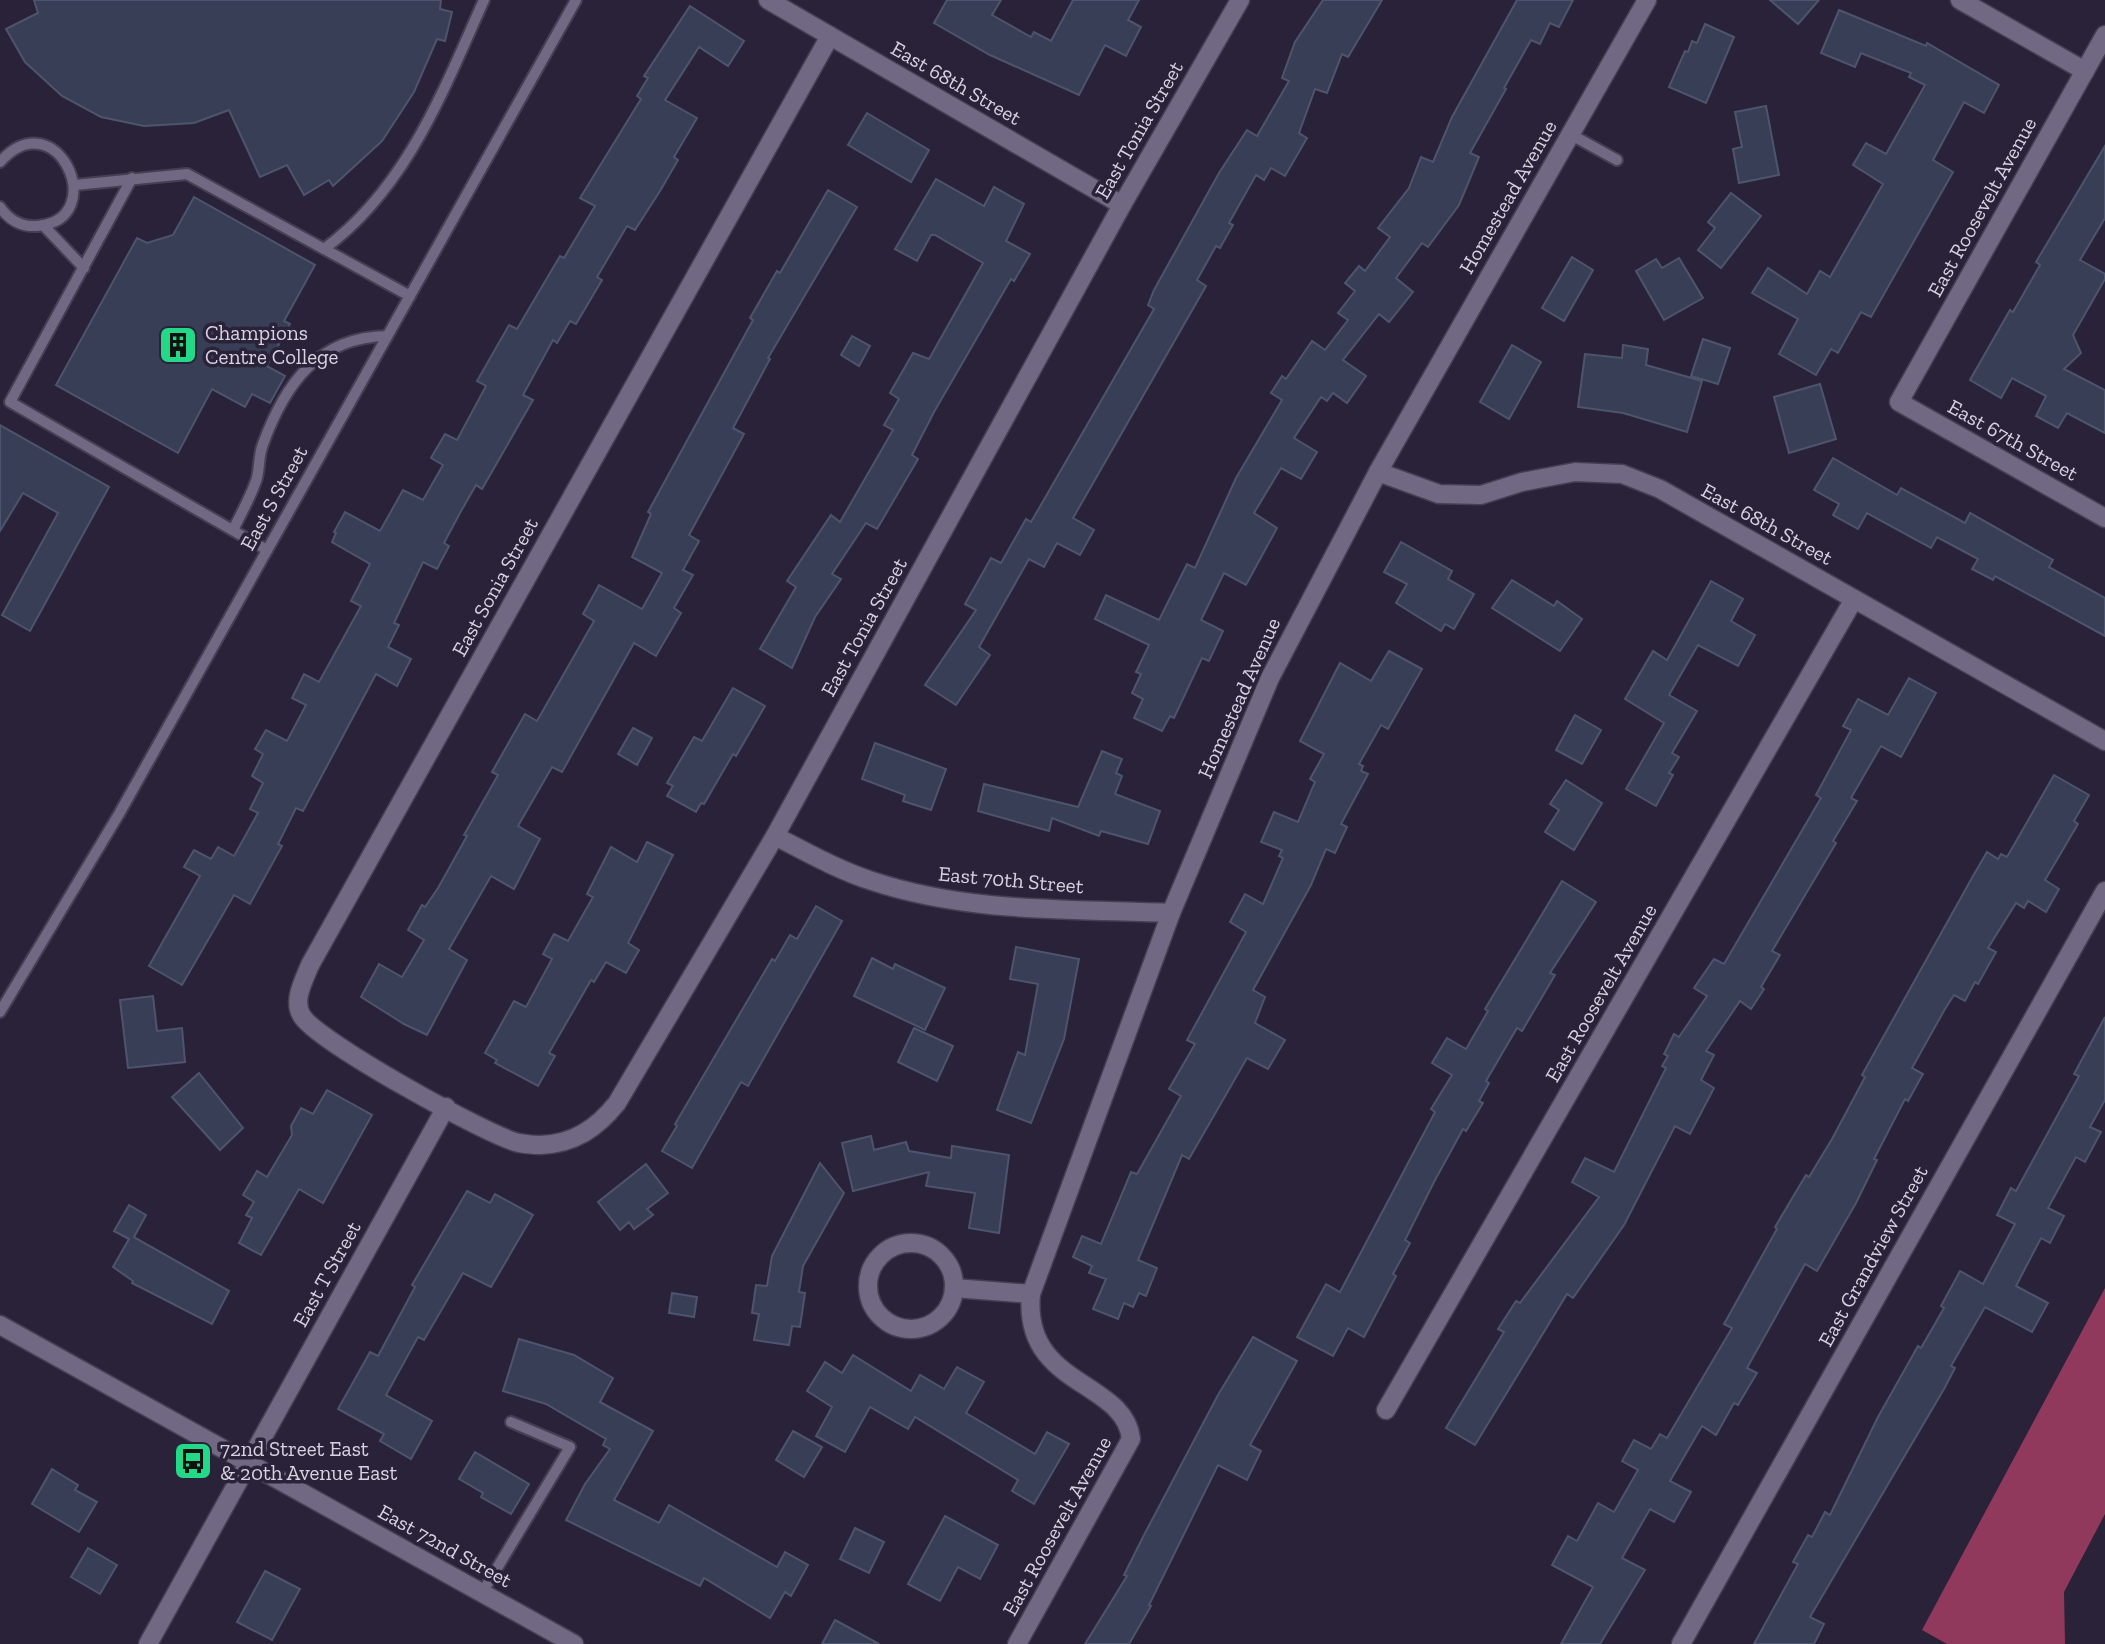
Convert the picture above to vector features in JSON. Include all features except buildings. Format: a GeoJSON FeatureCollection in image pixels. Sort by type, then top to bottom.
{"type":"FeatureCollection","features":[{"type":"Feature","properties":{"kind":"street","name":"East 68th Street"},"geometry":{"type":"LineString","coordinates":[[768,0],[1122,205]]}},
{"type":"Feature","properties":{"kind":"street","name":"East Tonia Street"},"geometry":{"type":"LineString","coordinates":[[446,1107],[518,1143],[560,1142],[584,1135],[601,1123],[617,1103],[775,836],[1122,205],[1240,0]]}},
{"type":"Feature","properties":{"kind":"street","name":"Homestead Avenue"},"geometry":{"type":"LineString","coordinates":[[1130,1428],[1123,1416],[1048,1357],[1035,1338],[1029,1317],[1031,1294],[1171,914],[1270,678],[1378,472],[1647,0]]}},
{"type":"Feature","properties":{"kind":"street"},"geometry":{"type":"LineString","coordinates":[[1960,0],[2085,71]]}},
{"type":"Feature","properties":{"kind":"street","name":"East Roosevelt Avenue"},"geometry":{"type":"LineString","coordinates":[[1899,402],[2105,35]]}},
{"type":"Feature","properties":{"kind":"street","name":"East Sonia Street"},"geometry":{"type":"LineString","coordinates":[[446,1107],[345,1052],[317,1031],[302,1017],[299,1007],[300,989],[316,953],[830,36]]}},
{"type":"Feature","properties":{"kind":"street","name":"East 67th Street"},"geometry":{"type":"LineString","coordinates":[[1899,402],[2105,517]]}},
{"type":"Feature","properties":{"kind":"street","name":"East 68th Street"},"geometry":{"type":"LineString","coordinates":[[1378,472],[1439,494],[1450,495],[1481,495],[1522,482],[1575,472],[1622,474],[1660,489],[2105,741]]}},
{"type":"Feature","properties":{"kind":"street","name":"East Roosevelt Avenue"},"geometry":{"type":"LineString","coordinates":[[1386,1410],[1854,599]]}},
{"type":"Feature","properties":{"kind":"street","name":"East 70th Street"},"geometry":{"type":"LineString","coordinates":[[775,836],[870,881],[948,900],[1000,906],[1171,914]]}},
{"type":"Feature","properties":{"kind":"street","name":"East Grandview Street"},"geometry":{"type":"LineString","coordinates":[[1681,1644],[2105,891]]}},
{"type":"Feature","properties":{"kind":"street","name":"East T Street"},"geometry":{"type":"LineString","coordinates":[[148,1644],[446,1107]]}},
{"type":"Feature","properties":{"kind":"street"},"geometry":{"type":"LineString","coordinates":[[906,1242],[931,1247],[941,1254],[948,1264],[954,1288],[947,1311],[938,1320],[916,1329],[903,1329],[881,1318],[869,1297],[867,1284],[875,1261],[884,1252],[906,1242]]}},
{"type":"Feature","properties":{"kind":"street"},"geometry":{"type":"LineString","coordinates":[[954,1288],[1031,1294]]}},
{"type":"Feature","properties":{"kind":"street","name":"East 72nd Street"},"geometry":{"type":"LineString","coordinates":[[0,1325],[574,1644]]}},
{"type":"Feature","properties":{"kind":"street","name":"East Roosevelt Avenue"},"geometry":{"type":"LineString","coordinates":[[1017,1644],[1126,1451],[1131,1439],[1130,1428]]}},
{"type":"Feature","properties":{"kind":"lane"},"geometry":{"type":"LineString","coordinates":[[324,249],[349,231],[381,198],[430,120],[484,0]]}},
{"type":"Feature","properties":{"kind":"lane","name":"East S Street"},"geometry":{"type":"LineString","coordinates":[[0,1012],[119,814],[576,0]]}},
{"type":"Feature","properties":{"kind":"lane"},"geometry":{"type":"LineString","coordinates":[[1570,134],[1617,160]]}},
{"type":"Feature","properties":{"kind":"lane"},"geometry":{"type":"LineString","coordinates":[[0,207],[17,222],[30,226],[43,225],[66,210],[75,185],[66,161],[45,146],[19,147],[3,155]]}},
{"type":"Feature","properties":{"kind":"lane"},"geometry":{"type":"LineString","coordinates":[[75,185],[187,174],[410,296]]}},
{"type":"Feature","properties":{"kind":"lane"},"geometry":{"type":"LineString","coordinates":[[132,178],[83,268],[5,400],[267,550]]}},
{"type":"Feature","properties":{"kind":"lane"},"geometry":{"type":"LineString","coordinates":[[43,225],[83,268]]}},
{"type":"Feature","properties":{"kind":"lane"},"geometry":{"type":"LineString","coordinates":[[233,530],[258,478],[262,447],[268,430],[304,370],[311,362],[339,345],[364,337],[387,336]]}},
{"type":"Feature","properties":{"kind":"lane"},"geometry":{"type":"LineString","coordinates":[[482,1593],[570,1447],[511,1422]]}},
{"type":"Feature","properties":{"kind":"shaded area"},"geometry":{"type":"Polygon","coordinates":[[[2105,1288],[2105,1514],[2064,1592],[2065,1644],[1947,1644],[1922,1630],[2105,1288]]]}},
{"type":"Feature","properties":{"kind":"place","name":"Champions Centre College"},"geometry":{"type":"Point","coordinates":[178,345]}},
{"type":"Feature","properties":{"kind":"place","name":"72nd Street East & 20th Avenue East"},"geometry":{"type":"Point","coordinates":[193,1461]}}]}
